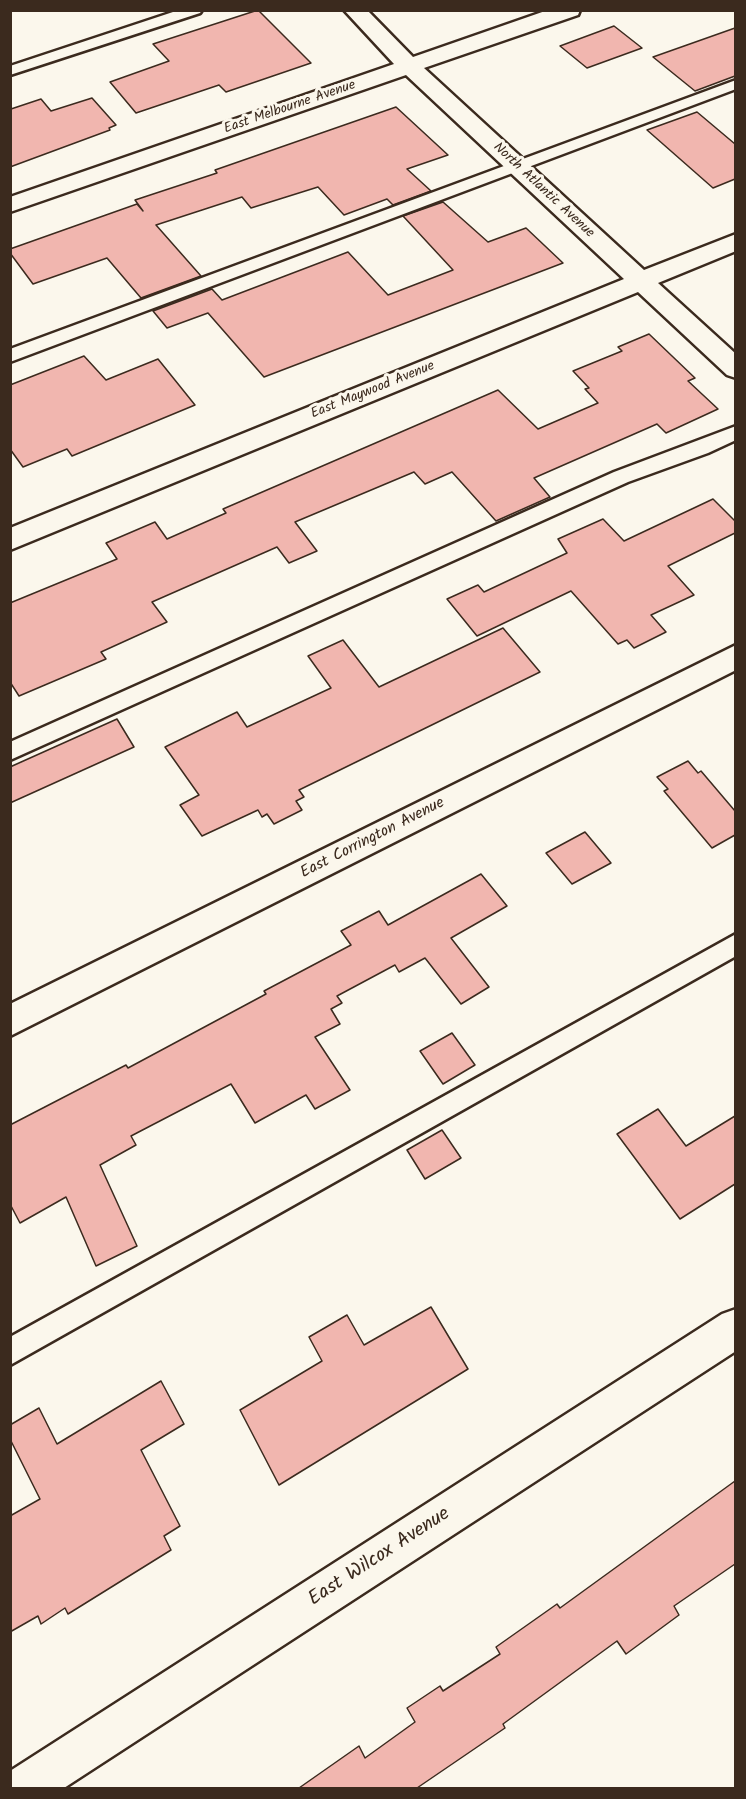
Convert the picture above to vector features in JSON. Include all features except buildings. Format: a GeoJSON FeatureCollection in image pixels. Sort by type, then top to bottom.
{"type":"FeatureCollection","features":[{"type":"Feature","properties":{"kind":"street","name":"North Atlantic Avenue"},"geometry":{"type":"LineString","coordinates":[[354,10],[409,66],[735,369]]}},
{"type":"Feature","properties":{"kind":"street","name":"East Melbourne Avenue"},"geometry":{"type":"LineString","coordinates":[[10,205],[570,10]]}},
{"type":"Feature","properties":{"kind":"street","name":"East Maywood Avenue"},"geometry":{"type":"LineString","coordinates":[[10,540],[735,242]]}},
{"type":"Feature","properties":{"kind":"street","name":"East Corrington Avenue"},"geometry":{"type":"LineString","coordinates":[[10,1021],[735,656]]}},
{"type":"Feature","properties":{"kind":"street","name":"East Wilcox Avenue"},"geometry":{"type":"LineString","coordinates":[[25,1788],[735,1328]]}},
{"type":"Feature","properties":{"kind":"lane"},"geometry":{"type":"LineString","coordinates":[[10,70],[195,10]]}},
{"type":"Feature","properties":{"kind":"lane"},"geometry":{"type":"LineString","coordinates":[[10,356],[735,84]]}},
{"type":"Feature","properties":{"kind":"lane"},"geometry":{"type":"LineString","coordinates":[[10,752],[621,477],[701,448],[735,432]]}},
{"type":"Feature","properties":{"kind":"lane"},"geometry":{"type":"LineString","coordinates":[[10,1352],[735,944]]}}]}
